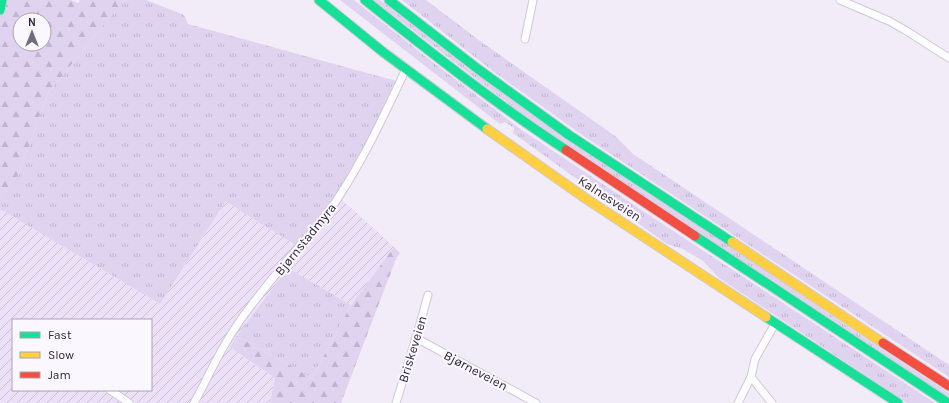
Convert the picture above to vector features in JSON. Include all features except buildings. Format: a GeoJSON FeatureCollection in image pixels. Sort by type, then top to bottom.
{"type":"FeatureCollection","features":[{"type":"Feature","properties":{"kind":"main road"},"geometry":{"type":"LineString","coordinates":[[0,10],[2,0]]}},
{"type":"Feature","properties":{"kind":"main road","name":"Kalnesveien"},"geometry":{"type":"LineString","coordinates":[[318,0],[467,116],[534,163],[898,403]]}},
{"type":"Feature","properties":{"kind":"main road"},"geometry":{"type":"LineString","coordinates":[[365,0],[494,100],[561,147],[948,403]]}},
{"type":"Feature","properties":{"kind":"main road"},"geometry":{"type":"LineString","coordinates":[[389,0],[482,72],[569,135],[949,386]]}},
{"type":"Feature","properties":{"kind":"street"},"geometry":{"type":"LineString","coordinates":[[525,39],[533,0]]}},
{"type":"Feature","properties":{"kind":"street"},"geometry":{"type":"LineString","coordinates":[[840,0],[905,30],[949,58]]}},
{"type":"Feature","properties":{"kind":"street","name":"Bjørnstadmyra"},"geometry":{"type":"LineString","coordinates":[[194,403],[227,341],[246,313],[277,272],[329,212],[339,197],[360,162],[406,69]]}},
{"type":"Feature","properties":{"kind":"street","name":"Briskeveien"},"geometry":{"type":"LineString","coordinates":[[396,403],[428,295]]}},
{"type":"Feature","properties":{"kind":"street"},"geometry":{"type":"LineString","coordinates":[[738,403],[751,377],[755,359],[776,322]]}},
{"type":"Feature","properties":{"kind":"street","name":"Bjørneveien"},"geometry":{"type":"LineString","coordinates":[[416,338],[536,403]]}},
{"type":"Feature","properties":{"kind":"street"},"geometry":{"type":"LineString","coordinates":[[751,377],[772,403]]}},
{"type":"Feature","properties":{"kind":"street"},"geometry":{"type":"LineString","coordinates":[[111,391],[129,403]]}},
{"type":"Feature","properties":{"kind":"shaded area"},"geometry":{"type":"Polygon","coordinates":[[[339,197],[394,247],[351,305],[288,268],[230,347],[275,378],[270,403],[0,403],[0,209],[160,304],[227,200],[244,213],[257,220],[339,197]]]}},
{"type":"Feature","properties":{"kind":"green space"},"geometry":{"type":"Polygon","coordinates":[[[0,0],[71,0],[78,3],[80,0],[124,0],[48,93],[18,175],[0,196],[0,0]]]}},
{"type":"Feature","properties":{"kind":"green space"},"geometry":{"type":"Polygon","coordinates":[[[124,0],[146,0],[184,15],[188,24],[400,82],[339,197],[299,247],[226,201],[160,304],[0,209],[0,196],[18,175],[48,93],[124,0]]]}},
{"type":"Feature","properties":{"kind":"green space"},"geometry":{"type":"Polygon","coordinates":[[[340,0],[354,0],[519,128],[935,403],[907,403],[719,278],[703,261],[683,249],[667,244],[513,133],[514,128],[505,122],[500,124],[340,0]]]}},
{"type":"Feature","properties":{"kind":"green space"},"geometry":{"type":"Polygon","coordinates":[[[373,0],[380,0],[469,69],[850,328],[949,393],[949,398],[558,139],[512,106],[373,0]]]}},
{"type":"Feature","properties":{"kind":"green space"},"geometry":{"type":"Polygon","coordinates":[[[402,0],[426,0],[480,41],[615,136],[633,154],[949,365],[949,377],[585,137],[494,72],[402,0]]]}},
{"type":"Feature","properties":{"kind":"green space"},"geometry":{"type":"Polygon","coordinates":[[[394,247],[400,253],[396,259],[341,403],[270,403],[275,378],[230,347],[237,336],[312,378],[351,305],[394,247]]]}},
{"type":"Feature","properties":{"kind":"green space"},"geometry":{"type":"Polygon","coordinates":[[[288,268],[351,305],[312,378],[237,336],[288,268]]]}},
{"type":"Feature","properties":{"kind":"traffic: fast"},"geometry":{"type":"LineString","coordinates":[[0,10],[2,0]]}},
{"type":"Feature","properties":{"kind":"traffic: fast"},"geometry":{"type":"LineString","coordinates":[[319,0],[383,52],[487,129]]}},
{"type":"Feature","properties":{"kind":"traffic: fast"},"geometry":{"type":"LineString","coordinates":[[365,0],[489,96],[566,150]]}},
{"type":"Feature","properties":{"kind":"traffic: fast"},"geometry":{"type":"LineString","coordinates":[[389,0],[478,69],[569,135],[732,242]]}},
{"type":"Feature","properties":{"kind":"traffic: fast"},"geometry":{"type":"LineString","coordinates":[[695,236],[948,403]]}},
{"type":"Feature","properties":{"kind":"traffic: fast"},"geometry":{"type":"LineString","coordinates":[[766,317],[898,403]]}},
{"type":"Feature","properties":{"kind":"traffic: slow"},"geometry":{"type":"LineString","coordinates":[[487,129],[585,198],[766,317]]}},
{"type":"Feature","properties":{"kind":"traffic: slow"},"geometry":{"type":"LineString","coordinates":[[732,242],[883,343]]}},
{"type":"Feature","properties":{"kind":"traffic: jam"},"geometry":{"type":"LineString","coordinates":[[566,150],[695,236]]}},
{"type":"Feature","properties":{"kind":"traffic: jam"},"geometry":{"type":"LineString","coordinates":[[883,343],[949,386]]}}]}
